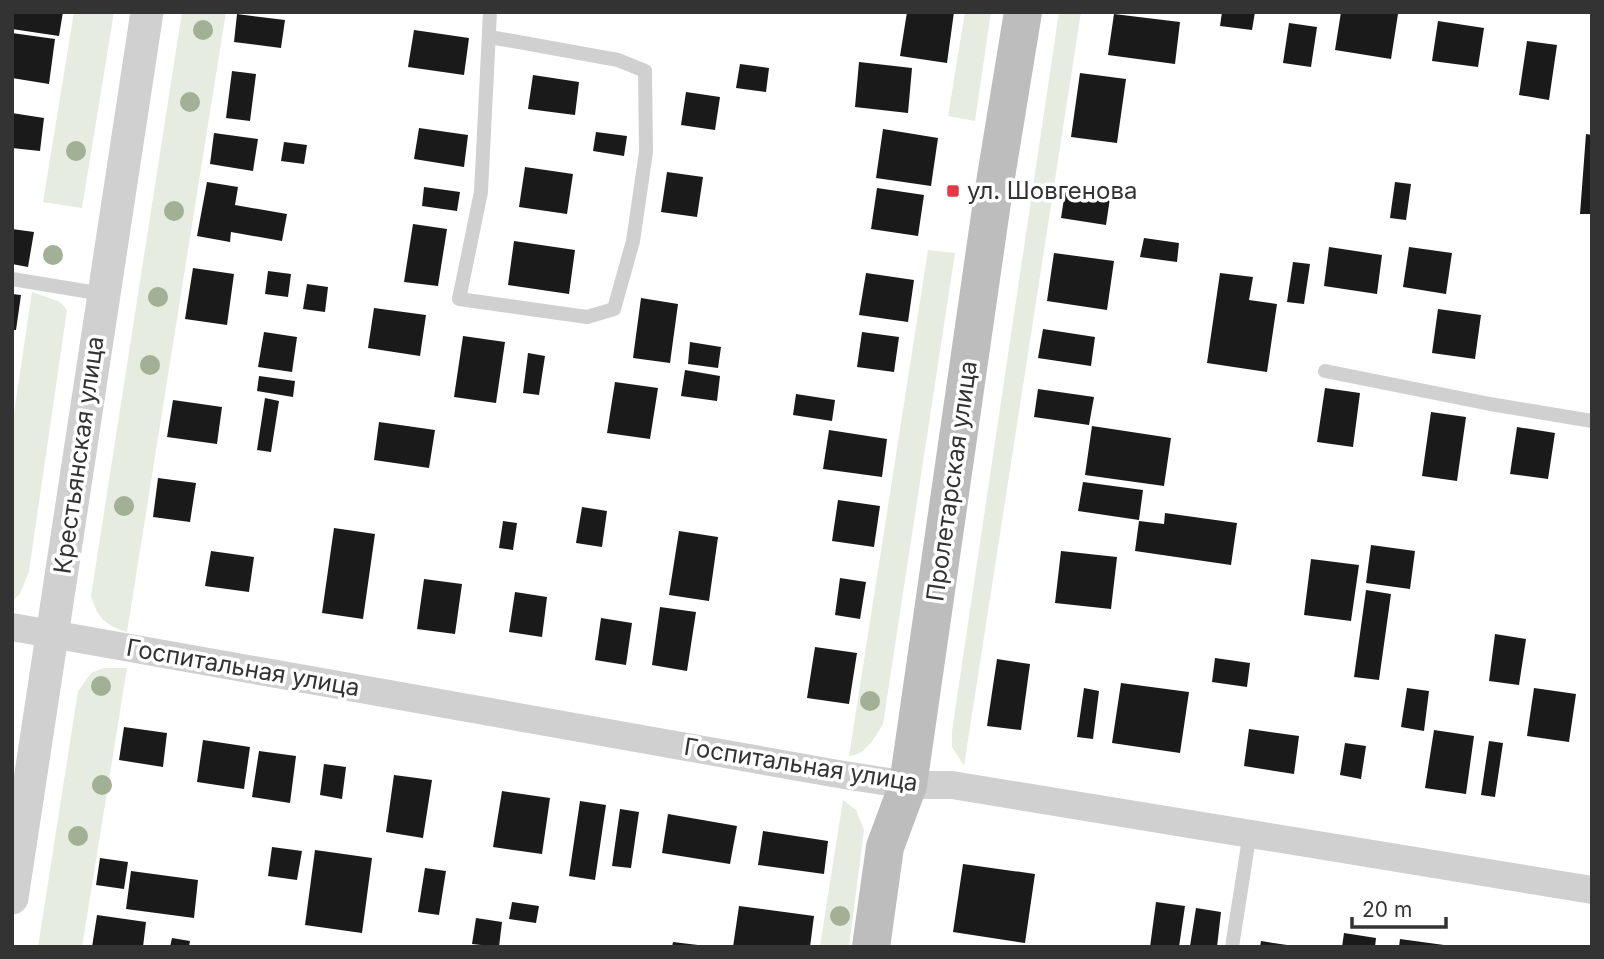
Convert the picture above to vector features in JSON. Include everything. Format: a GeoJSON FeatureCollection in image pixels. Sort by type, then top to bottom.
{"type":"FeatureCollection","features":[{"type":"Feature","properties":{"kind":"main road","name":"Пролетарская улица"},"geometry":{"type":"LineString","coordinates":[[870,947],[885,847],[908,785],[991,209],[1023,12]]}},
{"type":"Feature","properties":{"kind":"street","name":"Крестьянская улица"},"geometry":{"type":"LineString","coordinates":[[12,898],[148,12]]}},
{"type":"Feature","properties":{"kind":"street","name":"Госпитальная улица"},"geometry":{"type":"LineString","coordinates":[[12,627],[908,785],[951,785],[1592,890]]}},
{"type":"Feature","properties":{"kind":"lane"},"geometry":{"type":"LineString","coordinates":[[490,12],[481,192],[459,299],[587,317],[614,309],[633,241],[646,152],[645,71],[618,60],[490,37]]}},
{"type":"Feature","properties":{"kind":"lane"},"geometry":{"type":"LineString","coordinates":[[12,279],[103,294]]}},
{"type":"Feature","properties":{"kind":"lane"},"geometry":{"type":"LineString","coordinates":[[1325,371],[1592,421]]}},
{"type":"Feature","properties":{"kind":"lane"},"geometry":{"type":"LineString","coordinates":[[1232,947],[1250,832]]}},
{"type":"Feature","properties":{"kind":"shaded area"},"geometry":{"type":"Polygon","coordinates":[[[74,12],[114,12],[82,208],[43,202],[74,12]]]}},
{"type":"Feature","properties":{"kind":"shaded area"},"geometry":{"type":"Polygon","coordinates":[[[182,12],[226,12],[127,632],[103,620],[91,596],[182,12]]]}},
{"type":"Feature","properties":{"kind":"shaded area"},"geometry":{"type":"Polygon","coordinates":[[[965,12],[991,12],[975,121],[948,116],[965,12]]]}},
{"type":"Feature","properties":{"kind":"shaded area"},"geometry":{"type":"Polygon","coordinates":[[[1059,12],[1081,12],[964,766],[952,747],[952,731],[1059,12]]]}},
{"type":"Feature","properties":{"kind":"shaded area"},"geometry":{"type":"Polygon","coordinates":[[[928,250],[955,253],[883,724],[865,749],[849,756],[928,250]]]}},
{"type":"Feature","properties":{"kind":"shaded area"},"geometry":{"type":"Polygon","coordinates":[[[32,292],[60,302],[67,310],[29,571],[20,594],[12,601],[12,426],[32,292]]]}},
{"type":"Feature","properties":{"kind":"shaded area"},"geometry":{"type":"Polygon","coordinates":[[[104,668],[127,668],[82,947],[38,947],[78,691],[91,673],[104,668]]]}},
{"type":"Feature","properties":{"kind":"shaded area"},"geometry":{"type":"Polygon","coordinates":[[[843,800],[856,810],[864,830],[849,947],[823,947],[820,946],[843,800]]]}},
{"type":"Feature","properties":{"kind":"building"},"geometry":{"type":"Polygon","coordinates":[[[12,12],[63,12],[59,36],[12,29],[12,12]]]}},
{"type":"Feature","properties":{"kind":"building"},"geometry":{"type":"Polygon","coordinates":[[[907,12],[954,12],[947,63],[900,56],[907,12]]]}},
{"type":"Feature","properties":{"kind":"building"},"geometry":{"type":"Polygon","coordinates":[[[1222,12],[1255,12],[1252,30],[1220,26],[1222,12]]]}},
{"type":"Feature","properties":{"kind":"building"},"geometry":{"type":"Polygon","coordinates":[[[1341,12],[1398,14],[1391,59],[1335,50],[1341,12]]]}},
{"type":"Feature","properties":{"kind":"building"},"geometry":{"type":"Polygon","coordinates":[[[237,14],[285,20],[281,48],[234,42],[237,14]]]}},
{"type":"Feature","properties":{"kind":"building"},"geometry":{"type":"Polygon","coordinates":[[[1114,14],[1180,22],[1175,64],[1108,55],[1114,14]]]}},
{"type":"Feature","properties":{"kind":"building"},"geometry":{"type":"Polygon","coordinates":[[[1438,21],[1484,28],[1478,67],[1432,61],[1438,21]]]}},
{"type":"Feature","properties":{"kind":"building"},"geometry":{"type":"Polygon","coordinates":[[[1289,23],[1317,27],[1311,67],[1283,63],[1289,23]]]}},
{"type":"Feature","properties":{"kind":"building"},"geometry":{"type":"Polygon","coordinates":[[[414,30],[469,38],[464,75],[408,67],[414,30]]]}},
{"type":"Feature","properties":{"kind":"building"},"geometry":{"type":"Polygon","coordinates":[[[12,33],[55,39],[49,84],[12,78],[12,33]]]}},
{"type":"Feature","properties":{"kind":"building"},"geometry":{"type":"Polygon","coordinates":[[[1527,41],[1557,45],[1549,100],[1519,95],[1527,41]]]}},
{"type":"Feature","properties":{"kind":"building"},"geometry":{"type":"Polygon","coordinates":[[[859,62],[912,68],[908,113],[855,107],[859,62]]]}},
{"type":"Feature","properties":{"kind":"building"},"geometry":{"type":"Polygon","coordinates":[[[740,64],[769,68],[766,92],[736,88],[740,64]]]}},
{"type":"Feature","properties":{"kind":"building"},"geometry":{"type":"Polygon","coordinates":[[[232,71],[256,74],[250,121],[226,118],[232,71]]]}},
{"type":"Feature","properties":{"kind":"building"},"geometry":{"type":"Polygon","coordinates":[[[1080,73],[1126,79],[1117,143],[1071,137],[1080,73]]]}},
{"type":"Feature","properties":{"kind":"building"},"geometry":{"type":"Polygon","coordinates":[[[533,75],[579,82],[575,115],[528,109],[533,75]]]}},
{"type":"Feature","properties":{"kind":"building"},"geometry":{"type":"Polygon","coordinates":[[[686,92],[720,97],[715,130],[681,125],[686,92]]]}},
{"type":"Feature","properties":{"kind":"building"},"geometry":{"type":"Polygon","coordinates":[[[12,113],[44,118],[40,151],[12,148],[12,113]]]}},
{"type":"Feature","properties":{"kind":"building"},"geometry":{"type":"Polygon","coordinates":[[[419,128],[468,135],[464,167],[414,159],[419,128]]]}},
{"type":"Feature","properties":{"kind":"building"},"geometry":{"type":"Polygon","coordinates":[[[883,129],[938,138],[931,186],[876,178],[883,129]]]}},
{"type":"Feature","properties":{"kind":"building"},"geometry":{"type":"Polygon","coordinates":[[[596,132],[627,136],[624,156],[593,151],[596,132]]]}},
{"type":"Feature","properties":{"kind":"building"},"geometry":{"type":"Polygon","coordinates":[[[214,133],[258,139],[253,171],[210,164],[214,133]]]}},
{"type":"Feature","properties":{"kind":"building"},"geometry":{"type":"Polygon","coordinates":[[[1586,134],[1592,135],[1592,214],[1580,214],[1586,134]]]}},
{"type":"Feature","properties":{"kind":"building"},"geometry":{"type":"Polygon","coordinates":[[[284,142],[307,145],[304,164],[281,161],[284,142]]]}},
{"type":"Feature","properties":{"kind":"building"},"geometry":{"type":"Polygon","coordinates":[[[525,167],[573,174],[567,214],[519,207],[525,167]]]}},
{"type":"Feature","properties":{"kind":"building"},"geometry":{"type":"Polygon","coordinates":[[[667,172],[703,177],[697,217],[661,212],[667,172]]]}},
{"type":"Feature","properties":{"kind":"building"},"geometry":{"type":"Polygon","coordinates":[[[207,182],[238,187],[235,205],[287,214],[282,241],[231,232],[230,242],[197,236],[207,182]]]}},
{"type":"Feature","properties":{"kind":"building"},"geometry":{"type":"Polygon","coordinates":[[[1395,182],[1411,184],[1406,220],[1390,218],[1395,182]]]}},
{"type":"Feature","properties":{"kind":"building"},"geometry":{"type":"Polygon","coordinates":[[[424,187],[460,192],[457,211],[422,206],[424,187]]]}},
{"type":"Feature","properties":{"kind":"building"},"geometry":{"type":"Polygon","coordinates":[[[877,188],[924,195],[918,236],[871,229],[877,188]]]}},
{"type":"Feature","properties":{"kind":"building"},"geometry":{"type":"Polygon","coordinates":[[[1065,192],[1110,198],[1106,225],[1061,218],[1065,192]]]}},
{"type":"Feature","properties":{"kind":"building"},"geometry":{"type":"Polygon","coordinates":[[[413,224],[447,229],[438,286],[404,282],[413,224]]]}},
{"type":"Feature","properties":{"kind":"building"},"geometry":{"type":"Polygon","coordinates":[[[12,229],[34,232],[28,267],[12,264],[12,229]]]}},
{"type":"Feature","properties":{"kind":"building"},"geometry":{"type":"Polygon","coordinates":[[[1144,238],[1179,243],[1177,262],[1140,257],[1144,238]]]}},
{"type":"Feature","properties":{"kind":"building"},"geometry":{"type":"Polygon","coordinates":[[[514,241],[575,250],[569,294],[508,285],[514,241]]]}},
{"type":"Feature","properties":{"kind":"building"},"geometry":{"type":"Polygon","coordinates":[[[1329,247],[1382,255],[1377,294],[1324,286],[1329,247]]]}},
{"type":"Feature","properties":{"kind":"building"},"geometry":{"type":"Polygon","coordinates":[[[1409,247],[1452,253],[1446,294],[1403,287],[1409,247]]]}},
{"type":"Feature","properties":{"kind":"building"},"geometry":{"type":"Polygon","coordinates":[[[1054,253],[1114,261],[1107,310],[1047,301],[1054,253]]]}},
{"type":"Feature","properties":{"kind":"building"},"geometry":{"type":"Polygon","coordinates":[[[1293,262],[1310,264],[1304,304],[1287,302],[1293,262]]]}},
{"type":"Feature","properties":{"kind":"building"},"geometry":{"type":"Polygon","coordinates":[[[193,268],[234,274],[227,325],[185,319],[193,268]]]}},
{"type":"Feature","properties":{"kind":"building"},"geometry":{"type":"Polygon","coordinates":[[[268,271],[291,274],[288,297],[265,294],[268,271]]]}},
{"type":"Feature","properties":{"kind":"building"},"geometry":{"type":"Polygon","coordinates":[[[866,273],[914,280],[908,322],[859,315],[866,273]]]}},
{"type":"Feature","properties":{"kind":"building"},"geometry":{"type":"Polygon","coordinates":[[[1220,273],[1253,277],[1249,300],[1277,304],[1267,372],[1207,363],[1220,273]]]}},
{"type":"Feature","properties":{"kind":"building"},"geometry":{"type":"Polygon","coordinates":[[[307,284],[328,287],[325,312],[303,309],[307,284]]]}},
{"type":"Feature","properties":{"kind":"building"},"geometry":{"type":"Polygon","coordinates":[[[12,294],[21,295],[16,330],[12,330],[12,294]]]}},
{"type":"Feature","properties":{"kind":"building"},"geometry":{"type":"Polygon","coordinates":[[[641,298],[678,304],[670,363],[633,358],[641,298]]]}},
{"type":"Feature","properties":{"kind":"building"},"geometry":{"type":"Polygon","coordinates":[[[374,308],[426,315],[420,356],[368,348],[374,308]]]}},
{"type":"Feature","properties":{"kind":"building"},"geometry":{"type":"Polygon","coordinates":[[[1438,309],[1481,315],[1475,359],[1432,353],[1438,309]]]}},
{"type":"Feature","properties":{"kind":"building"},"geometry":{"type":"Polygon","coordinates":[[[1043,329],[1095,337],[1091,366],[1038,358],[1043,329]]]}},
{"type":"Feature","properties":{"kind":"building"},"geometry":{"type":"Polygon","coordinates":[[[264,332],[297,337],[292,372],[258,367],[264,332]]]}},
{"type":"Feature","properties":{"kind":"building"},"geometry":{"type":"Polygon","coordinates":[[[862,332],[899,337],[894,372],[857,367],[862,332]]]}},
{"type":"Feature","properties":{"kind":"building"},"geometry":{"type":"Polygon","coordinates":[[[463,336],[505,342],[496,403],[454,397],[463,336]]]}},
{"type":"Feature","properties":{"kind":"building"},"geometry":{"type":"Polygon","coordinates":[[[690,342],[721,347],[718,368],[688,364],[690,342]]]}},
{"type":"Feature","properties":{"kind":"building"},"geometry":{"type":"Polygon","coordinates":[[[528,353],[545,356],[539,395],[523,393],[528,353]]]}},
{"type":"Feature","properties":{"kind":"building"},"geometry":{"type":"Polygon","coordinates":[[[685,370],[720,376],[717,401],[681,396],[685,370]]]}},
{"type":"Feature","properties":{"kind":"building"},"geometry":{"type":"Polygon","coordinates":[[[259,376],[295,381],[293,397],[257,391],[259,376]]]}},
{"type":"Feature","properties":{"kind":"building"},"geometry":{"type":"Polygon","coordinates":[[[615,382],[658,388],[650,439],[607,433],[615,382]]]}},
{"type":"Feature","properties":{"kind":"building"},"geometry":{"type":"Polygon","coordinates":[[[1325,388],[1360,393],[1353,447],[1317,442],[1325,388]]]}},
{"type":"Feature","properties":{"kind":"building"},"geometry":{"type":"Polygon","coordinates":[[[1038,389],[1094,397],[1089,425],[1034,417],[1038,389]]]}},
{"type":"Feature","properties":{"kind":"building"},"geometry":{"type":"Polygon","coordinates":[[[796,394],[835,400],[832,421],[793,415],[796,394]]]}},
{"type":"Feature","properties":{"kind":"building"},"geometry":{"type":"Polygon","coordinates":[[[265,398],[279,401],[271,452],[257,450],[265,398]]]}},
{"type":"Feature","properties":{"kind":"building"},"geometry":{"type":"Polygon","coordinates":[[[173,400],[222,407],[217,444],[167,437],[173,400]]]}},
{"type":"Feature","properties":{"kind":"building"},"geometry":{"type":"Polygon","coordinates":[[[1431,412],[1466,417],[1457,481],[1422,476],[1431,412]]]}},
{"type":"Feature","properties":{"kind":"building"},"geometry":{"type":"Polygon","coordinates":[[[379,422],[435,430],[429,468],[374,460],[379,422]]]}},
{"type":"Feature","properties":{"kind":"building"},"geometry":{"type":"Polygon","coordinates":[[[1092,426],[1171,438],[1164,486],[1085,475],[1092,426]]]}},
{"type":"Feature","properties":{"kind":"building"},"geometry":{"type":"Polygon","coordinates":[[[1517,427],[1555,433],[1548,479],[1510,474],[1517,427]]]}},
{"type":"Feature","properties":{"kind":"building"},"geometry":{"type":"Polygon","coordinates":[[[829,430],[887,439],[882,477],[823,469],[829,430]]]}},
{"type":"Feature","properties":{"kind":"building"},"geometry":{"type":"Polygon","coordinates":[[[158,478],[196,483],[190,522],[153,517],[158,478]]]}},
{"type":"Feature","properties":{"kind":"building"},"geometry":{"type":"Polygon","coordinates":[[[1083,482],[1143,490],[1139,520],[1078,511],[1083,482]]]}},
{"type":"Feature","properties":{"kind":"building"},"geometry":{"type":"Polygon","coordinates":[[[838,500],[880,506],[874,547],[832,541],[838,500]]]}},
{"type":"Feature","properties":{"kind":"building"},"geometry":{"type":"Polygon","coordinates":[[[582,507],[607,511],[602,547],[576,543],[582,507]]]}},
{"type":"Feature","properties":{"kind":"building"},"geometry":{"type":"Polygon","coordinates":[[[1165,513],[1237,523],[1231,565],[1135,551],[1139,521],[1164,524],[1165,513]]]}},
{"type":"Feature","properties":{"kind":"building"},"geometry":{"type":"Polygon","coordinates":[[[503,521],[517,523],[513,550],[499,548],[503,521]]]}},
{"type":"Feature","properties":{"kind":"building"},"geometry":{"type":"Polygon","coordinates":[[[334,528],[375,534],[363,619],[322,613],[334,528]]]}},
{"type":"Feature","properties":{"kind":"building"},"geometry":{"type":"Polygon","coordinates":[[[679,531],[718,537],[709,601],[669,595],[679,531]]]}},
{"type":"Feature","properties":{"kind":"building"},"geometry":{"type":"Polygon","coordinates":[[[1371,545],[1415,551],[1410,589],[1366,583],[1371,545]]]}},
{"type":"Feature","properties":{"kind":"building"},"geometry":{"type":"Polygon","coordinates":[[[211,551],[254,557],[249,592],[205,586],[211,551]]]}},
{"type":"Feature","properties":{"kind":"building"},"geometry":{"type":"Polygon","coordinates":[[[1061,551],[1117,557],[1111,609],[1055,603],[1061,551]]]}},
{"type":"Feature","properties":{"kind":"building"},"geometry":{"type":"Polygon","coordinates":[[[1311,559],[1359,565],[1351,621],[1304,615],[1311,559]]]}},
{"type":"Feature","properties":{"kind":"building"},"geometry":{"type":"Polygon","coordinates":[[[840,578],[866,582],[860,619],[835,615],[840,578]]]}},
{"type":"Feature","properties":{"kind":"building"},"geometry":{"type":"Polygon","coordinates":[[[424,579],[462,584],[455,634],[417,629],[424,579]]]}},
{"type":"Feature","properties":{"kind":"building"},"geometry":{"type":"Polygon","coordinates":[[[1366,590],[1391,594],[1379,680],[1354,677],[1366,590]]]}},
{"type":"Feature","properties":{"kind":"building"},"geometry":{"type":"Polygon","coordinates":[[[515,592],[547,597],[542,637],[509,632],[515,592]]]}},
{"type":"Feature","properties":{"kind":"building"},"geometry":{"type":"Polygon","coordinates":[[[660,607],[696,612],[687,671],[652,665],[660,607]]]}},
{"type":"Feature","properties":{"kind":"building"},"geometry":{"type":"Polygon","coordinates":[[[601,618],[632,623],[626,665],[595,660],[601,618]]]}},
{"type":"Feature","properties":{"kind":"building"},"geometry":{"type":"Polygon","coordinates":[[[1495,634],[1526,639],[1519,685],[1489,681],[1495,634]]]}},
{"type":"Feature","properties":{"kind":"building"},"geometry":{"type":"Polygon","coordinates":[[[815,647],[857,653],[849,704],[807,698],[815,647]]]}},
{"type":"Feature","properties":{"kind":"building"},"geometry":{"type":"Polygon","coordinates":[[[1215,658],[1250,663],[1247,687],[1212,682],[1215,658]]]}},
{"type":"Feature","properties":{"kind":"building"},"geometry":{"type":"Polygon","coordinates":[[[997,659],[1030,664],[1021,730],[987,726],[997,659]]]}},
{"type":"Feature","properties":{"kind":"building"},"geometry":{"type":"Polygon","coordinates":[[[1121,683],[1189,692],[1180,753],[1112,743],[1121,683]]]}},
{"type":"Feature","properties":{"kind":"building"},"geometry":{"type":"Polygon","coordinates":[[[1084,688],[1099,691],[1093,739],[1077,737],[1084,688]]]}},
{"type":"Feature","properties":{"kind":"building"},"geometry":{"type":"Polygon","coordinates":[[[1407,688],[1429,691],[1424,731],[1401,727],[1407,688]]]}},
{"type":"Feature","properties":{"kind":"building"},"geometry":{"type":"Polygon","coordinates":[[[1534,688],[1576,694],[1569,742],[1527,736],[1534,688]]]}},
{"type":"Feature","properties":{"kind":"building"},"geometry":{"type":"Polygon","coordinates":[[[124,727],[167,733],[163,767],[119,760],[124,727]]]}},
{"type":"Feature","properties":{"kind":"building"},"geometry":{"type":"Polygon","coordinates":[[[1249,729],[1299,736],[1294,774],[1244,766],[1249,729]]]}},
{"type":"Feature","properties":{"kind":"building"},"geometry":{"type":"Polygon","coordinates":[[[1434,730],[1474,736],[1466,794],[1425,788],[1434,730]]]}},
{"type":"Feature","properties":{"kind":"building"},"geometry":{"type":"Polygon","coordinates":[[[203,740],[250,747],[244,789],[197,782],[203,740]]]}},
{"type":"Feature","properties":{"kind":"building"},"geometry":{"type":"Polygon","coordinates":[[[1489,741],[1503,743],[1495,797],[1481,795],[1489,741]]]}},
{"type":"Feature","properties":{"kind":"building"},"geometry":{"type":"Polygon","coordinates":[[[1345,743],[1366,746],[1361,779],[1340,775],[1345,743]]]}},
{"type":"Feature","properties":{"kind":"building"},"geometry":{"type":"Polygon","coordinates":[[[259,751],[296,756],[290,803],[252,797],[259,751]]]}},
{"type":"Feature","properties":{"kind":"building"},"geometry":{"type":"Polygon","coordinates":[[[324,764],[346,767],[342,799],[320,795],[324,764]]]}},
{"type":"Feature","properties":{"kind":"building"},"geometry":{"type":"Polygon","coordinates":[[[394,775],[432,780],[423,838],[386,832],[394,775]]]}},
{"type":"Feature","properties":{"kind":"building"},"geometry":{"type":"Polygon","coordinates":[[[502,791],[550,798],[542,854],[493,847],[502,791]]]}},
{"type":"Feature","properties":{"kind":"building"},"geometry":{"type":"Polygon","coordinates":[[[580,801],[606,805],[595,880],[569,876],[580,801]]]}},
{"type":"Feature","properties":{"kind":"building"},"geometry":{"type":"Polygon","coordinates":[[[620,809],[639,812],[631,868],[612,866],[620,809]]]}},
{"type":"Feature","properties":{"kind":"building"},"geometry":{"type":"Polygon","coordinates":[[[668,814],[737,826],[730,864],[662,853],[668,814]]]}},
{"type":"Feature","properties":{"kind":"building"},"geometry":{"type":"Polygon","coordinates":[[[763,831],[828,841],[824,874],[758,865],[763,831]]]}},
{"type":"Feature","properties":{"kind":"building"},"geometry":{"type":"Polygon","coordinates":[[[272,847],[302,851],[297,880],[268,876],[272,847]]]}},
{"type":"Feature","properties":{"kind":"building"},"geometry":{"type":"Polygon","coordinates":[[[315,850],[372,858],[362,933],[305,925],[315,850]]]}},
{"type":"Feature","properties":{"kind":"building"},"geometry":{"type":"Polygon","coordinates":[[[100,858],[128,862],[124,889],[96,885],[100,858]]]}},
{"type":"Feature","properties":{"kind":"building"},"geometry":{"type":"Polygon","coordinates":[[[963,864],[1035,874],[1025,943],[953,932],[963,864]]]}},
{"type":"Feature","properties":{"kind":"building"},"geometry":{"type":"Polygon","coordinates":[[[425,868],[446,871],[439,915],[418,912],[425,868]]]}},
{"type":"Feature","properties":{"kind":"building"},"geometry":{"type":"Polygon","coordinates":[[[131,871],[198,880],[194,918],[126,909],[131,871]]]}},
{"type":"Feature","properties":{"kind":"building"},"geometry":{"type":"Polygon","coordinates":[[[512,902],[539,906],[536,923],[509,919],[512,902]]]}},
{"type":"Feature","properties":{"kind":"building"},"geometry":{"type":"Polygon","coordinates":[[[1156,902],[1185,906],[1179,947],[1150,947],[1156,902]]]}},
{"type":"Feature","properties":{"kind":"building"},"geometry":{"type":"Polygon","coordinates":[[[739,906],[814,916],[810,947],[733,947],[739,906]]]}},
{"type":"Feature","properties":{"kind":"building"},"geometry":{"type":"Polygon","coordinates":[[[1196,908],[1221,912],[1217,947],[1190,946],[1196,908]]]}},
{"type":"Feature","properties":{"kind":"building"},"geometry":{"type":"Polygon","coordinates":[[[97,915],[146,922],[143,947],[92,947],[97,915]]]}},
{"type":"Feature","properties":{"kind":"building"},"geometry":{"type":"Polygon","coordinates":[[[476,918],[502,922],[499,947],[472,944],[476,918]]]}},
{"type":"Feature","properties":{"kind":"building"},"geometry":{"type":"Polygon","coordinates":[[[1344,933],[1376,938],[1375,947],[1342,947],[1344,933]]]}},
{"type":"Feature","properties":{"kind":"building"},"geometry":{"type":"Polygon","coordinates":[[[172,938],[190,941],[189,947],[170,947],[172,938]]]}},
{"type":"Feature","properties":{"kind":"building"},"geometry":{"type":"Polygon","coordinates":[[[1400,939],[1444,945],[1444,947],[1399,947],[1400,939]]]}},
{"type":"Feature","properties":{"kind":"building"},"geometry":{"type":"Polygon","coordinates":[[[1261,941],[1287,945],[1287,947],[1260,947],[1261,941]]]}},
{"type":"Feature","properties":{"kind":"building"},"geometry":{"type":"Polygon","coordinates":[[[673,942],[698,945],[698,947],[672,947],[673,942]]]}},
{"type":"Feature","properties":{"kind":"place","name":"ул. Шовгенова"},"geometry":{"type":"Point","coordinates":[953,191]}}]}
